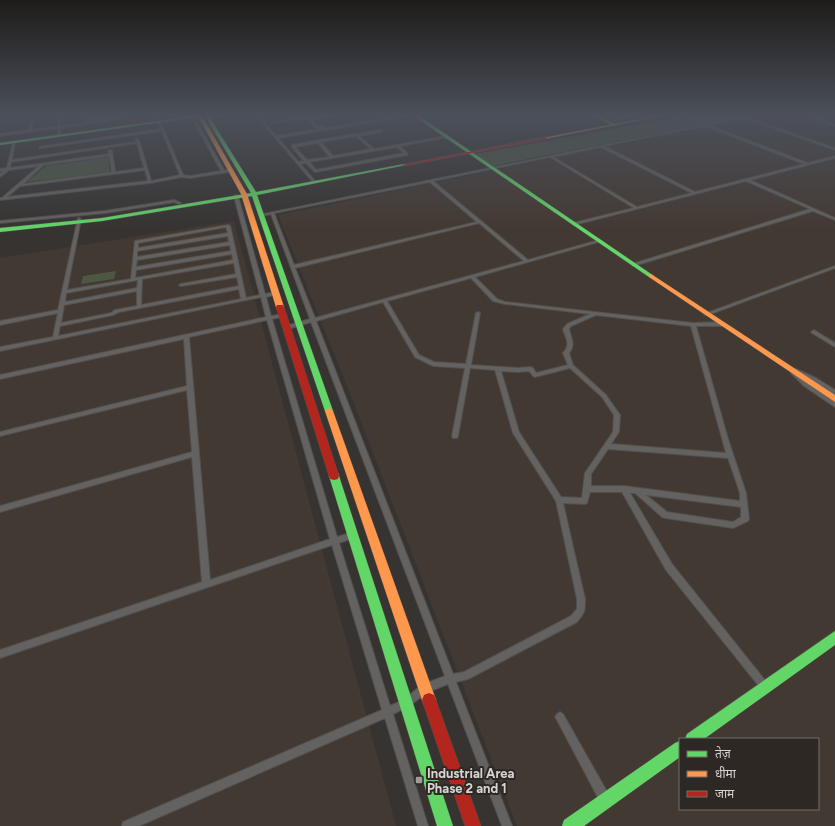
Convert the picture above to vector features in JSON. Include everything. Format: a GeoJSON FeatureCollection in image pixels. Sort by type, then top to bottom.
{"type":"FeatureCollection","features":[{"type":"Feature","properties":{"kind":"street"},"geometry":{"type":"LineString","coordinates":[[0,176],[8,170],[12,153]]}},
{"type":"Feature","properties":{"kind":"street"},"geometry":{"type":"LineString","coordinates":[[10,161],[64,153]]}},
{"type":"Feature","properties":{"kind":"street"},"geometry":{"type":"LineString","coordinates":[[141,153],[150,182]]}},
{"type":"Feature","properties":{"kind":"street"},"geometry":{"type":"LineString","coordinates":[[172,153],[182,176]]}},
{"type":"Feature","properties":{"kind":"street"},"geometry":{"type":"LineString","coordinates":[[220,153],[230,171],[261,215],[473,826]]}},
{"type":"Feature","properties":{"kind":"street"},"geometry":{"type":"LineString","coordinates":[[222,153],[246,193],[276,293],[445,826]]}},
{"type":"Feature","properties":{"kind":"street"},"geometry":{"type":"LineString","coordinates":[[289,153],[312,180]]}},
{"type":"Feature","properties":{"kind":"street"},"geometry":{"type":"LineString","coordinates":[[298,153],[315,171],[406,154],[405,153]]}},
{"type":"Feature","properties":{"kind":"street"},"geometry":{"type":"LineString","coordinates":[[330,153],[344,166]]}},
{"type":"Feature","properties":{"kind":"street"},"geometry":{"type":"LineString","coordinates":[[298,163],[358,153]]}},
{"type":"Feature","properties":{"kind":"street"},"geometry":{"type":"LineString","coordinates":[[369,153],[377,160]]}},
{"type":"Feature","properties":{"kind":"street"},"geometry":{"type":"LineString","coordinates":[[0,226],[134,216],[312,180],[460,153]]}},
{"type":"Feature","properties":{"kind":"street"},"geometry":{"type":"LineString","coordinates":[[470,153],[706,314],[835,399]]}},
{"type":"Feature","properties":{"kind":"street"},"geometry":{"type":"LineString","coordinates":[[261,215],[568,153]]}},
{"type":"Feature","properties":{"kind":"street"},"geometry":{"type":"LineString","coordinates":[[614,153],[695,193]]}},
{"type":"Feature","properties":{"kind":"street"},"geometry":{"type":"LineString","coordinates":[[777,153],[807,164]]}},
{"type":"Feature","properties":{"kind":"street"},"geometry":{"type":"LineString","coordinates":[[0,170],[110,154],[114,173]]}},
{"type":"Feature","properties":{"kind":"street"},"geometry":{"type":"LineString","coordinates":[[550,156],[637,208]]}},
{"type":"Feature","properties":{"kind":"street"},"geometry":{"type":"LineString","coordinates":[[574,224],[834,158]]}},
{"type":"Feature","properties":{"kind":"street"},"geometry":{"type":"LineString","coordinates":[[1,199],[20,185],[42,165]]}},
{"type":"Feature","properties":{"kind":"street"},"geometry":{"type":"LineString","coordinates":[[20,185],[145,169]]}},
{"type":"Feature","properties":{"kind":"street"},"geometry":{"type":"LineString","coordinates":[[1,199],[150,182],[182,176],[190,177],[230,171]]}},
{"type":"Feature","properties":{"kind":"street"},"geometry":{"type":"LineString","coordinates":[[431,180],[527,261]]}},
{"type":"Feature","properties":{"kind":"street"},"geometry":{"type":"LineString","coordinates":[[747,180],[835,219]]}},
{"type":"Feature","properties":{"kind":"street"},"geometry":{"type":"LineString","coordinates":[[0,230],[78,221],[246,193]]}},
{"type":"Feature","properties":{"kind":"street"},"geometry":{"type":"LineString","coordinates":[[246,193],[263,296],[269,318],[335,542],[423,826]]}},
{"type":"Feature","properties":{"kind":"street"},"geometry":{"type":"LineString","coordinates":[[0,222],[105,212],[174,200],[179,203]]}},
{"type":"Feature","properties":{"kind":"street"},"geometry":{"type":"LineString","coordinates":[[634,265],[814,209]]}},
{"type":"Feature","properties":{"kind":"street"},"geometry":{"type":"LineString","coordinates":[[272,213],[507,826]]}},
{"type":"Feature","properties":{"kind":"street"},"geometry":{"type":"LineString","coordinates":[[55,338],[78,221]]}},
{"type":"Feature","properties":{"kind":"street"},"geometry":{"type":"LineString","coordinates":[[292,267],[480,222]]}},
{"type":"Feature","properties":{"kind":"street"},"geometry":{"type":"LineString","coordinates":[[133,279],[136,242],[228,226],[244,300]]}},
{"type":"Feature","properties":{"kind":"street"},"geometry":{"type":"LineString","coordinates":[[135,250],[230,234]]}},
{"type":"Feature","properties":{"kind":"street"},"geometry":{"type":"LineString","coordinates":[[288,327],[600,241]]}},
{"type":"Feature","properties":{"kind":"street"},"geometry":{"type":"LineString","coordinates":[[135,259],[232,243]]}},
{"type":"Feature","properties":{"kind":"street"},"geometry":{"type":"LineString","coordinates":[[134,269],[234,252]]}},
{"type":"Feature","properties":{"kind":"street"},"geometry":{"type":"LineString","coordinates":[[64,292],[236,261]]}},
{"type":"Feature","properties":{"kind":"street"},"geometry":{"type":"LineString","coordinates":[[706,314],[835,267]]}},
{"type":"Feature","properties":{"kind":"street"},"geometry":{"type":"LineString","coordinates":[[181,285],[239,274]]}},
{"type":"Feature","properties":{"kind":"street"},"geometry":{"type":"LineString","coordinates":[[472,277],[495,300],[505,303],[693,326],[722,324]]}},
{"type":"Feature","properties":{"kind":"street"},"geometry":{"type":"LineString","coordinates":[[139,307],[140,278]]}},
{"type":"Feature","properties":{"kind":"street"},"geometry":{"type":"LineString","coordinates":[[58,325],[113,314],[117,311],[242,287]]}},
{"type":"Feature","properties":{"kind":"street"},"geometry":{"type":"LineString","coordinates":[[62,304],[140,289]]}},
{"type":"Feature","properties":{"kind":"street"},"geometry":{"type":"LineString","coordinates":[[0,349],[276,293]]}},
{"type":"Feature","properties":{"kind":"street"},"geometry":{"type":"LineString","coordinates":[[384,301],[417,356],[433,364],[468,365],[518,370],[531,369],[535,375],[571,366]]}},
{"type":"Feature","properties":{"kind":"street"},"geometry":{"type":"LineString","coordinates":[[0,323],[60,311]]}},
{"type":"Feature","properties":{"kind":"street"},"geometry":{"type":"LineString","coordinates":[[455,436],[478,313]]}},
{"type":"Feature","properties":{"kind":"street"},"geometry":{"type":"LineString","coordinates":[[559,500],[585,501],[588,474],[616,432],[617,415],[604,396],[571,366],[566,356],[570,346],[566,329],[569,325],[595,314]]}},
{"type":"Feature","properties":{"kind":"street"},"geometry":{"type":"LineString","coordinates":[[0,377],[284,315]]}},
{"type":"Feature","properties":{"kind":"street"},"geometry":{"type":"LineString","coordinates":[[636,491],[665,515],[733,525],[745,519],[743,493],[693,326]]}},
{"type":"Feature","properties":{"kind":"street"},"geometry":{"type":"LineString","coordinates":[[814,332],[835,345]]}},
{"type":"Feature","properties":{"kind":"street"},"geometry":{"type":"LineString","coordinates":[[186,337],[206,585]]}},
{"type":"Feature","properties":{"kind":"street"},"geometry":{"type":"LineString","coordinates":[[126,826],[388,712],[406,703],[425,688],[450,679],[465,676],[578,615],[580,611],[581,599],[559,500],[516,433],[497,368]]}},
{"type":"Feature","properties":{"kind":"street"},"geometry":{"type":"LineString","coordinates":[[789,368],[814,379],[835,392]]}},
{"type":"Feature","properties":{"kind":"street"},"geometry":{"type":"LineString","coordinates":[[789,368],[806,385],[835,405]]}},
{"type":"Feature","properties":{"kind":"street"},"geometry":{"type":"LineString","coordinates":[[0,434],[190,387]]}},
{"type":"Feature","properties":{"kind":"street"},"geometry":{"type":"LineString","coordinates":[[607,446],[731,456]]}},
{"type":"Feature","properties":{"kind":"street"},"geometry":{"type":"LineString","coordinates":[[0,509],[196,454]]}},
{"type":"Feature","properties":{"kind":"street"},"geometry":{"type":"LineString","coordinates":[[587,490],[624,489],[724,502],[743,504],[744,502]]}},
{"type":"Feature","properties":{"kind":"street"},"geometry":{"type":"LineString","coordinates":[[624,489],[669,567],[765,687]]}},
{"type":"Feature","properties":{"kind":"street"},"geometry":{"type":"LineString","coordinates":[[0,654],[353,535]]}},
{"type":"Feature","properties":{"kind":"street"},"geometry":{"type":"LineString","coordinates":[[693,738],[835,637]]}},
{"type":"Feature","properties":{"kind":"street"},"geometry":{"type":"LineString","coordinates":[[560,717],[606,801]]}},
{"type":"Feature","properties":{"kind":"street"},"geometry":{"type":"LineString","coordinates":[[570,826],[679,749]]}},
{"type":"Feature","properties":{"kind":"shaded area"},"geometry":{"type":"Polygon","coordinates":[[[579,153],[835,153],[835,826],[517,826],[353,401],[278,215],[579,153]]]}},
{"type":"Feature","properties":{"kind":"shaded area"},"geometry":{"type":"Polygon","coordinates":[[[234,221],[396,826],[0,826],[0,258],[234,221]]]}},
{"type":"Feature","properties":{"kind":"green space"},"geometry":{"type":"Polygon","coordinates":[[[483,153],[560,153],[493,166],[475,154],[483,153]]]}},
{"type":"Feature","properties":{"kind":"green space"},"geometry":{"type":"Polygon","coordinates":[[[108,157],[110,172],[27,182],[46,166],[108,157]]]}},
{"type":"Feature","properties":{"kind":"green space"},"geometry":{"type":"Polygon","coordinates":[[[116,271],[114,279],[81,284],[83,276],[116,271]]]}},
{"type":"Feature","properties":{"kind":"traffic: fast"},"geometry":{"type":"LineString","coordinates":[[229,153],[253,192],[329,411]]}},
{"type":"Feature","properties":{"kind":"traffic: fast"},"geometry":{"type":"LineString","coordinates":[[470,153],[651,276]]}},
{"type":"Feature","properties":{"kind":"traffic: fast"},"geometry":{"type":"LineString","coordinates":[[0,230],[102,220],[203,204],[404,165]]}},
{"type":"Feature","properties":{"kind":"traffic: fast"},"geometry":{"type":"LineString","coordinates":[[334,476],[445,826]]}},
{"type":"Feature","properties":{"kind":"traffic: fast"},"geometry":{"type":"LineString","coordinates":[[693,738],[835,637]]}},
{"type":"Feature","properties":{"kind":"traffic: fast"},"geometry":{"type":"LineString","coordinates":[[570,826],[679,749]]}},
{"type":"Feature","properties":{"kind":"traffic: slow"},"geometry":{"type":"LineString","coordinates":[[221,153],[244,194],[280,307]]}},
{"type":"Feature","properties":{"kind":"traffic: slow"},"geometry":{"type":"LineString","coordinates":[[651,276],[835,399]]}},
{"type":"Feature","properties":{"kind":"traffic: slow"},"geometry":{"type":"LineString","coordinates":[[329,411],[429,700]]}},
{"type":"Feature","properties":{"kind":"traffic: jam"},"geometry":{"type":"LineString","coordinates":[[404,165],[469,153]]}},
{"type":"Feature","properties":{"kind":"traffic: jam"},"geometry":{"type":"LineString","coordinates":[[280,307],[334,476]]}},
{"type":"Feature","properties":{"kind":"traffic: jam"},"geometry":{"type":"LineString","coordinates":[[429,700],[473,826]]}},
{"type":"Feature","properties":{"kind":"place","name":"Industrial Area Phase 2 and 1"},"geometry":{"type":"Point","coordinates":[419,780]}}]}
